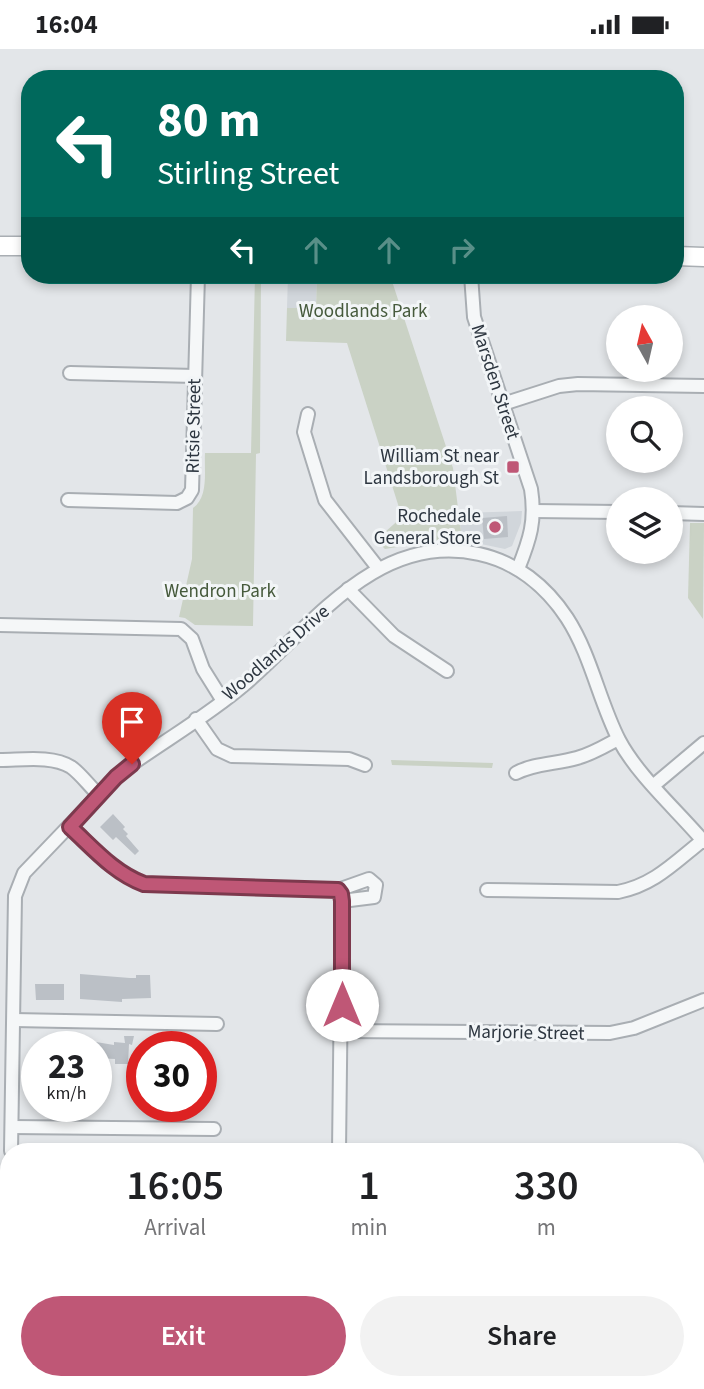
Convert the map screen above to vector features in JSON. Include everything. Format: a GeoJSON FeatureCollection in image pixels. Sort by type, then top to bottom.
{"type":"FeatureCollection","features":[{"type":"Feature","properties":{"kind":"street"},"geometry":{"type":"LineString","coordinates":[[0,246],[21,246]]}},
{"type":"Feature","properties":{"kind":"street"},"geometry":{"type":"LineString","coordinates":[[684,256],[704,257]]}},
{"type":"Feature","properties":{"kind":"street","name":"Ritsie Street"},"geometry":{"type":"LineString","coordinates":[[68,500],[177,503],[187,498],[192,490],[198,284]]}},
{"type":"Feature","properties":{"kind":"street","name":"Marsden Street"},"geometry":{"type":"LineString","coordinates":[[472,284],[474,317],[531,489],[533,527],[518,569]]}},
{"type":"Feature","properties":{"kind":"street"},"geometry":{"type":"LineString","coordinates":[[70,373],[195,376]]}},
{"type":"Feature","properties":{"kind":"street"},"geometry":{"type":"LineString","coordinates":[[503,404],[559,386],[578,384],[704,386]]}},
{"type":"Feature","properties":{"kind":"street"},"geometry":{"type":"LineString","coordinates":[[308,414],[304,432],[325,500],[378,568]]}},
{"type":"Feature","properties":{"kind":"street"},"geometry":{"type":"LineString","coordinates":[[534,511],[606,512]]}},
{"type":"Feature","properties":{"kind":"street"},"geometry":{"type":"LineString","coordinates":[[683,513],[704,514]]}},
{"type":"Feature","properties":{"kind":"street","name":"Woodlands Drive"},"geometry":{"type":"LineString","coordinates":[[11,1143],[6,1076],[14,1020],[15,896],[24,873],[132,764],[244,685],[348,589],[378,568],[421,552],[468,551],[492,557],[518,569],[539,584],[568,619],[618,739],[630,758],[704,841]]}},
{"type":"Feature","properties":{"kind":"street"},"geometry":{"type":"LineString","coordinates":[[348,589],[394,636],[447,671]]}},
{"type":"Feature","properties":{"kind":"street"},"geometry":{"type":"LineString","coordinates":[[0,625],[181,629],[192,639],[203,669],[223,701]]}},
{"type":"Feature","properties":{"kind":"street"},"geometry":{"type":"LineString","coordinates":[[196,719],[217,749],[232,756],[349,759],[365,765]]}},
{"type":"Feature","properties":{"kind":"street"},"geometry":{"type":"LineString","coordinates":[[516,773],[528,767],[576,758],[618,739]]}},
{"type":"Feature","properties":{"kind":"street"},"geometry":{"type":"LineString","coordinates":[[654,785],[704,743]]}},
{"type":"Feature","properties":{"kind":"street"},"geometry":{"type":"LineString","coordinates":[[0,759],[59,762],[72,768],[99,795]]}},
{"type":"Feature","properties":{"kind":"street"},"geometry":{"type":"LineString","coordinates":[[70,827],[116,870],[128,879],[144,884],[340,896],[342,1031],[339,1143]]}},
{"type":"Feature","properties":{"kind":"street"},"geometry":{"type":"LineString","coordinates":[[487,890],[618,893],[650,883],[704,841]]}},
{"type":"Feature","properties":{"kind":"street","name":"Marjorie Street"},"geometry":{"type":"LineString","coordinates":[[342,1031],[610,1033],[634,1028],[704,1000]]}},
{"type":"Feature","properties":{"kind":"street"},"geometry":{"type":"LineString","coordinates":[[14,1020],[217,1024]]}},
{"type":"Feature","properties":{"kind":"street"},"geometry":{"type":"LineString","coordinates":[[12,1127],[214,1129]]}},
{"type":"Feature","properties":{"kind":"shaded area"},"geometry":{"type":"Polygon","coordinates":[[[288,284],[317,284],[316,308],[287,308],[288,284]]]}},
{"type":"Feature","properties":{"kind":"shaded area"},"geometry":{"type":"Polygon","coordinates":[[[522,511],[521,523],[512,546],[505,549],[462,540],[459,513],[522,511]]]}},
{"type":"Feature","properties":{"kind":"green space","name":"Wendron Park"},"geometry":{"type":"Polygon","coordinates":[[[255,284],[261,284],[260,453],[256,454],[253,626],[195,625],[179,617],[192,559],[193,508],[204,491],[205,453],[251,453],[255,284]]]}},
{"type":"Feature","properties":{"kind":"green space","name":"Woodlands Park"},"geometry":{"type":"Polygon","coordinates":[[[317,284],[393,284],[453,468],[462,540],[440,540],[385,549],[376,540],[402,517],[347,343],[286,341],[287,308],[316,308],[317,284]]]}},
{"type":"Feature","properties":{"kind":"green space"},"geometry":{"type":"Polygon","coordinates":[[[690,523],[704,523],[703,619],[688,598],[690,523]]]}},
{"type":"Feature","properties":{"kind":"green space"},"geometry":{"type":"Polygon","coordinates":[[[391,760],[493,763],[492,768],[392,765],[391,760]]]}},
{"type":"Feature","properties":{"kind":"building","name":"Rochedale General Store"},"geometry":{"type":"Polygon","coordinates":[[[507,516],[508,537],[484,539],[482,518],[507,516]]]}},
{"type":"Feature","properties":{"kind":"building"},"geometry":{"type":"Polygon","coordinates":[[[113,814],[125,827],[123,829],[128,834],[126,836],[139,851],[135,855],[116,837],[113,840],[100,827],[113,814]]]}},
{"type":"Feature","properties":{"kind":"building"},"geometry":{"type":"Polygon","coordinates":[[[80,974],[130,978],[150,975],[151,998],[122,999],[122,1002],[80,999],[80,974]]]}},
{"type":"Feature","properties":{"kind":"building"},"geometry":{"type":"Polygon","coordinates":[[[35,984],[64,984],[64,1000],[36,1000],[35,984]]]}},
{"type":"Feature","properties":{"kind":"building"},"geometry":{"type":"Polygon","coordinates":[[[126,1036],[126,1064],[115,1064],[115,1059],[112,1059],[112,1045],[114,1042],[125,1043],[126,1036]]]}},
{"type":"Feature","properties":{"kind":"place","name":"William St near Landsborough St"},"geometry":{"type":"Point","coordinates":[513,467]}},
{"type":"Feature","properties":{"kind":"place","name":"Rochedale General Store"},"geometry":{"type":"Point","coordinates":[495,527]}},
{"type":"Feature","properties":{"kind":"route"},"geometry":{"type":"LineString","coordinates":[[132,764],[116,777],[70,827],[116,870],[128,879],[144,884],[338,890],[342,901],[342,1005]]}}]}
